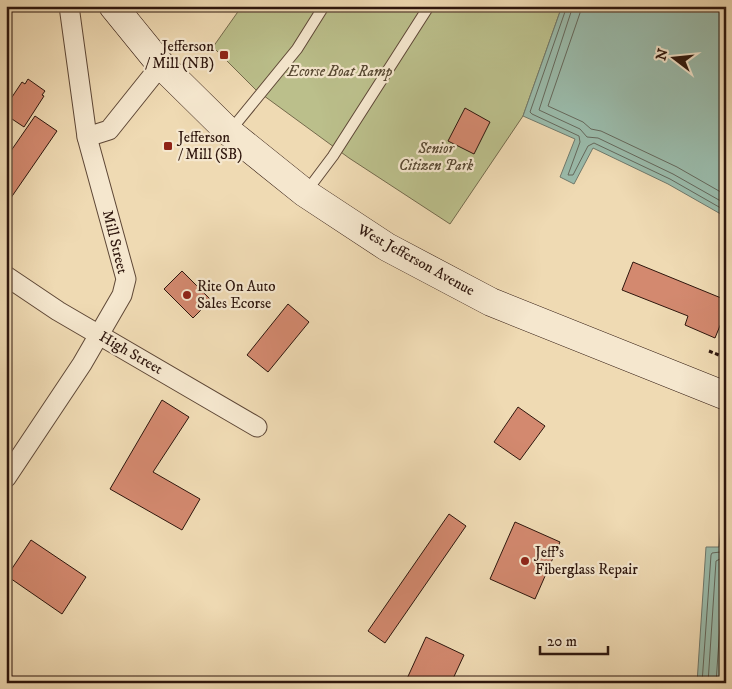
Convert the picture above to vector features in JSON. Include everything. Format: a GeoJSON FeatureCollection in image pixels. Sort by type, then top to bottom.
{"type":"FeatureCollection","features":[{"type":"Feature","properties":{"kind":"main road","name":"West Jefferson Avenue"},"geometry":{"type":"LineString","coordinates":[[113,6],[161,65],[229,132],[305,192],[387,247],[490,302],[726,396]]}},
{"type":"Feature","properties":{"kind":"street","name":"Mill Street"},"geometry":{"type":"LineString","coordinates":[[6,478],[82,364],[122,296],[126,279],[87,137],[69,6]]}},
{"type":"Feature","properties":{"kind":"street"},"geometry":{"type":"LineString","coordinates":[[87,137],[109,130],[161,65]]}},
{"type":"Feature","properties":{"kind":"street","name":"High Street"},"geometry":{"type":"LineString","coordinates":[[6,276],[58,311],[257,427]]}},
{"type":"Feature","properties":{"kind":"lane"},"geometry":{"type":"LineString","coordinates":[[229,132],[297,49],[324,6]]}},
{"type":"Feature","properties":{"kind":"lane"},"geometry":{"type":"LineString","coordinates":[[305,192],[333,156],[429,6]]}},
{"type":"Feature","properties":{"kind":"path"},"geometry":{"type":"LineString","coordinates":[[709,351],[726,358]]}},
{"type":"Feature","properties":{"kind":"green space"},"geometry":{"type":"Polygon","coordinates":[[[242,6],[562,6],[523,116],[450,224],[349,158],[256,90],[213,47],[242,6]]]}},
{"type":"Feature","properties":{"kind":"water"},"geometry":{"type":"Polygon","coordinates":[[[562,6],[726,6],[726,217],[668,184],[593,148],[574,184],[560,177],[575,139],[523,116],[562,6]]]}},
{"type":"Feature","properties":{"kind":"water"},"geometry":{"type":"Polygon","coordinates":[[[726,478],[726,683],[697,683],[706,547],[719,547],[726,478]]]}},
{"type":"Feature","properties":{"kind":"building"},"geometry":{"type":"Polygon","coordinates":[[[28,79],[45,91],[42,95],[44,96],[24,127],[6,115],[6,106],[22,82],[25,84],[28,79]]]}},
{"type":"Feature","properties":{"kind":"building"},"geometry":{"type":"Polygon","coordinates":[[[465,108],[490,122],[474,154],[448,141],[465,108]]]}},
{"type":"Feature","properties":{"kind":"building"},"geometry":{"type":"Polygon","coordinates":[[[35,116],[57,131],[6,205],[6,158],[35,116]]]}},
{"type":"Feature","properties":{"kind":"building"},"geometry":{"type":"Polygon","coordinates":[[[633,262],[726,300],[726,311],[715,338],[685,325],[688,316],[622,290],[633,262]]]}},
{"type":"Feature","properties":{"kind":"building","name":"Rite On Auto Sales Ecorse"},"geometry":{"type":"Polygon","coordinates":[[[182,271],[211,300],[193,318],[164,289],[182,271]]]}},
{"type":"Feature","properties":{"kind":"building"},"geometry":{"type":"Polygon","coordinates":[[[288,304],[309,322],[268,372],[247,355],[288,304]]]}},
{"type":"Feature","properties":{"kind":"building"},"geometry":{"type":"Polygon","coordinates":[[[162,400],[189,417],[153,472],[200,499],[182,530],[110,489],[162,400]]]}},
{"type":"Feature","properties":{"kind":"building"},"geometry":{"type":"Polygon","coordinates":[[[518,407],[545,426],[520,460],[494,442],[518,407]]]}},
{"type":"Feature","properties":{"kind":"building"},"geometry":{"type":"Polygon","coordinates":[[[449,514],[466,526],[385,643],[368,631],[449,514]]]}},
{"type":"Feature","properties":{"kind":"building","name":"Jeff's Fiberglass Repair"},"geometry":{"type":"Polygon","coordinates":[[[515,522],[560,542],[535,599],[490,579],[515,522]]]}},
{"type":"Feature","properties":{"kind":"building"},"geometry":{"type":"Polygon","coordinates":[[[31,540],[86,577],[62,614],[7,576],[31,540]]]}},
{"type":"Feature","properties":{"kind":"building"},"geometry":{"type":"Polygon","coordinates":[[[426,637],[464,655],[451,683],[405,683],[426,637]]]}},
{"type":"Feature","properties":{"kind":"place","name":"Jefferson / Mill (NB)"},"geometry":{"type":"Point","coordinates":[224,55]}},
{"type":"Feature","properties":{"kind":"place","name":"Jefferson / Mill (SB)"},"geometry":{"type":"Point","coordinates":[168,146]}},
{"type":"Feature","properties":{"kind":"place","name":"Rite On Auto Sales Ecorse"},"geometry":{"type":"Point","coordinates":[187,295]}},
{"type":"Feature","properties":{"kind":"place","name":"Jeff's Fiberglass Repair"},"geometry":{"type":"Point","coordinates":[525,561]}},
{"type":"Feature","properties":{"kind":"park label","name":"Ecorse Boat Ramp"},"geometry":{"type":"Point","coordinates":[340,71]}},
{"type":"Feature","properties":{"kind":"park label","name":"Senior Citizen Park"},"geometry":{"type":"Point","coordinates":[436,156]}}]}
